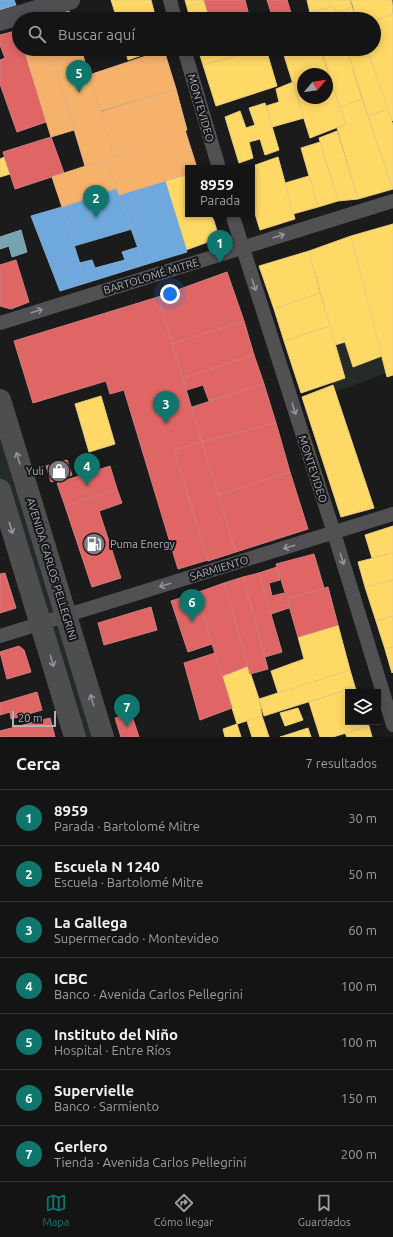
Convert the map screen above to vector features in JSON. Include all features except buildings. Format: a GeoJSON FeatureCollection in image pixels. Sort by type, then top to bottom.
{"type":"FeatureCollection","features":[{"type":"Feature","properties":{"kind":"main road"},"geometry":{"type":"LineString","coordinates":[[30,12],[70,0]]}},
{"type":"Feature","properties":{"kind":"main road"},"geometry":{"type":"LineString","coordinates":[[0,21],[12,17]]}},
{"type":"Feature","properties":{"kind":"main road","name":"AVENIDA CARLOS PELLEGRINI"},"geometry":{"type":"LineString","coordinates":[[0,400],[103,737]]}},
{"type":"Feature","properties":{"kind":"main road"},"geometry":{"type":"LineString","coordinates":[[0,490],[75,737]]}},
{"type":"Feature","properties":{"kind":"street"},"geometry":{"type":"LineString","coordinates":[[170,0],[173,12]]}},
{"type":"Feature","properties":{"kind":"street","name":"MONTEVIDEO"},"geometry":{"type":"LineString","coordinates":[[186,56],[217,165]]}},
{"type":"Feature","properties":{"kind":"street","name":"BARTOLOMÉ MITRE"},"geometry":{"type":"LineString","coordinates":[[0,323],[393,201]]}},
{"type":"Feature","properties":{"kind":"street","name":"MONTEVIDEO"},"geometry":{"type":"LineString","coordinates":[[233,217],[334,533],[393,725]]}},
{"type":"Feature","properties":{"kind":"street","name":"SARMIENTO"},"geometry":{"type":"LineString","coordinates":[[0,636],[393,514]]}},
{"type":"Feature","properties":{"kind":"shaded area"},"geometry":{"type":"Polygon","coordinates":[[[345,342],[353,366],[382,356],[387,373],[335,392],[332,382],[344,378],[335,345],[345,342]]]}},
{"type":"Feature","properties":{"kind":"shaded area"},"geometry":{"type":"Polygon","coordinates":[[[0,400],[103,737],[75,737],[0,490],[0,400]]]}},
{"type":"Feature","properties":{"kind":"place","name":"Instituto del Niño"},"geometry":{"type":"Point","coordinates":[79,93]}},
{"type":"Feature","properties":{"kind":"place","name":"Escuela N 1240"},"geometry":{"type":"Point","coordinates":[96,218]}},
{"type":"Feature","properties":{"kind":"place","name":"8959"},"geometry":{"type":"Point","coordinates":[220,263]}},
{"type":"Feature","properties":{"kind":"place","name":"La Gallega"},"geometry":{"type":"Point","coordinates":[166,424]}},
{"type":"Feature","properties":{"kind":"place","name":"Yuli"},"geometry":{"type":"Point","coordinates":[59,471]}},
{"type":"Feature","properties":{"kind":"place","name":"ICBC"},"geometry":{"type":"Point","coordinates":[87,486]}},
{"type":"Feature","properties":{"kind":"place","name":"Puma Energy"},"geometry":{"type":"Point","coordinates":[94,544]}},
{"type":"Feature","properties":{"kind":"place","name":"Supervielle"},"geometry":{"type":"Point","coordinates":[192,622]}},
{"type":"Feature","properties":{"kind":"place","name":"Gerlero"},"geometry":{"type":"Point","coordinates":[127,727]}}]}
